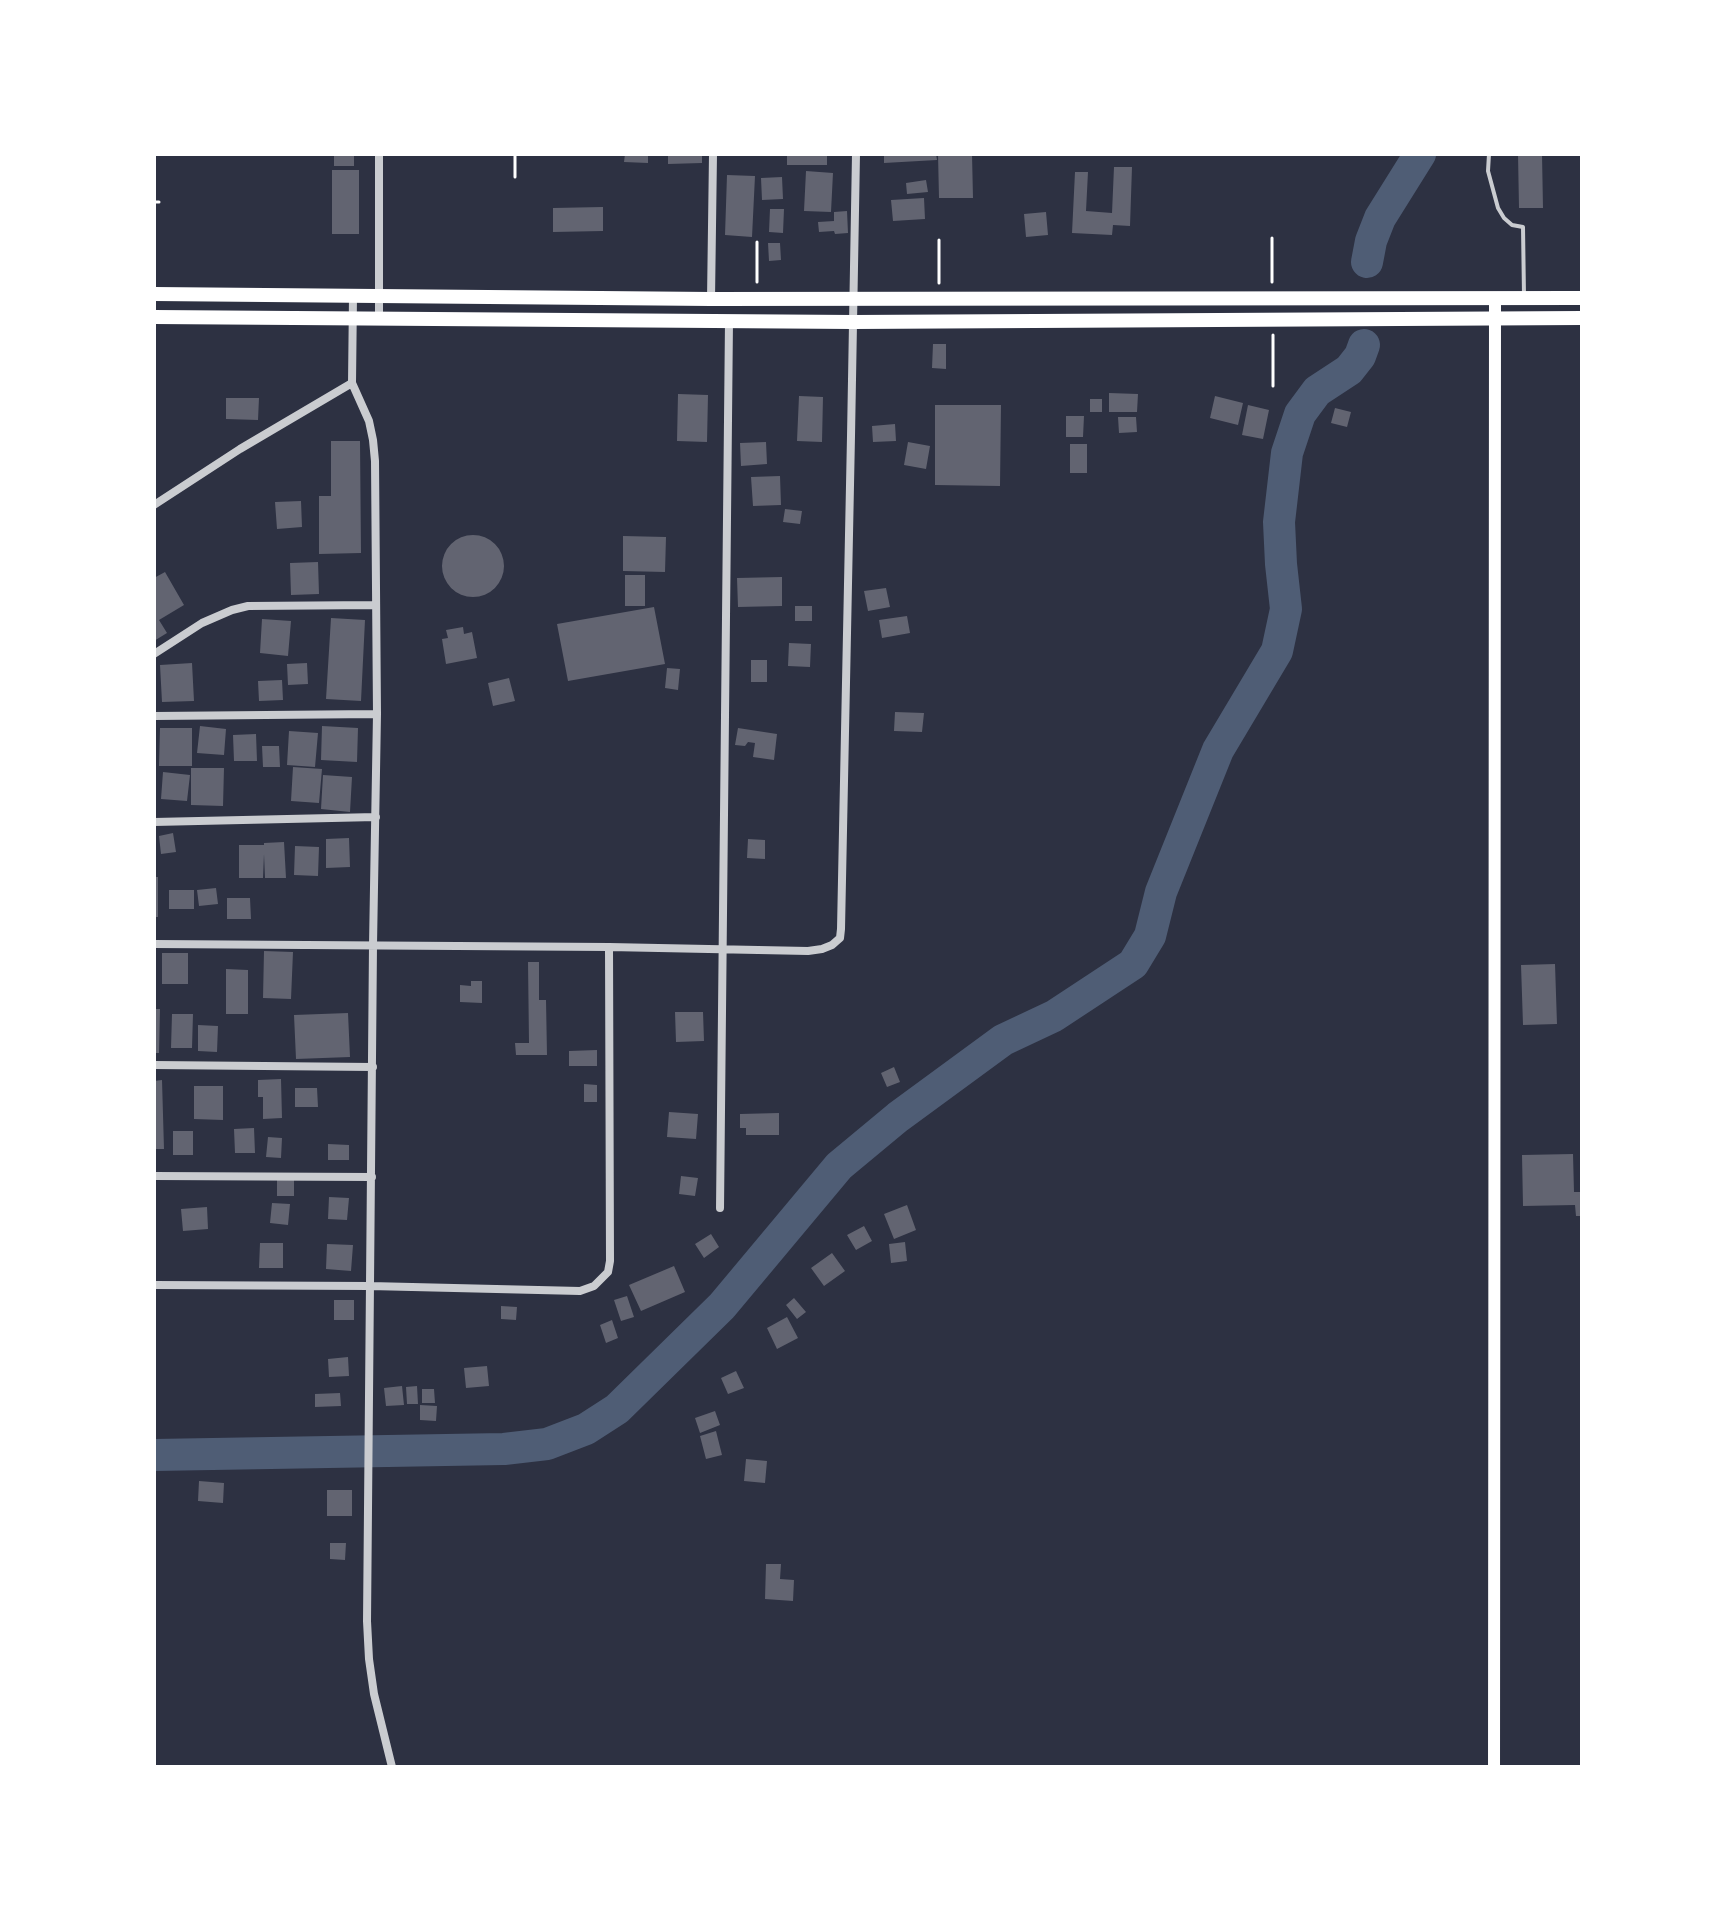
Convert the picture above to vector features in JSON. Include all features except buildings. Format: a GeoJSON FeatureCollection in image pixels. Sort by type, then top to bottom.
{"type":"FeatureCollection","features":[{"type":"Feature","properties":{"kind":"highway"},"geometry":{"type":"LineString","coordinates":[[154,294],[711,299],[1582,298]]}},
{"type":"Feature","properties":{"kind":"highway"},"geometry":{"type":"LineString","coordinates":[[545,297],[545,320]]}},
{"type":"Feature","properties":{"kind":"highway"},"geometry":{"type":"LineString","coordinates":[[974,299],[974,321]]}},
{"type":"Feature","properties":{"kind":"highway"},"geometry":{"type":"LineString","coordinates":[[154,317],[853,322],[1582,318]]}},
{"type":"Feature","properties":{"kind":"main road"},"geometry":{"type":"LineString","coordinates":[[1494,1767],[1495,298]]}},
{"type":"Feature","properties":{"kind":"street"},"geometry":{"type":"LineString","coordinates":[[379,154],[379,319]]}},
{"type":"Feature","properties":{"kind":"street"},"geometry":{"type":"LineString","coordinates":[[711,299],[713,154]]}},
{"type":"Feature","properties":{"kind":"street"},"geometry":{"type":"LineString","coordinates":[[154,944],[808,951],[832,945],[840,938],[856,154]]}},
{"type":"Feature","properties":{"kind":"street"},"geometry":{"type":"LineString","coordinates":[[353,296],[352,383],[369,421],[373,440],[376,605],[367,1621],[374,1694],[392,1767]]}},
{"type":"Feature","properties":{"kind":"street"},"geometry":{"type":"LineString","coordinates":[[720,1208],[729,321]]}},
{"type":"Feature","properties":{"kind":"street"},"geometry":{"type":"LineString","coordinates":[[154,505],[250,443],[352,383]]}},
{"type":"Feature","properties":{"kind":"street"},"geometry":{"type":"LineString","coordinates":[[154,654],[202,623],[248,606],[376,605]]}},
{"type":"Feature","properties":{"kind":"street"},"geometry":{"type":"LineString","coordinates":[[154,716],[377,714]]}},
{"type":"Feature","properties":{"kind":"street"},"geometry":{"type":"LineString","coordinates":[[154,822],[376,817]]}},
{"type":"Feature","properties":{"kind":"street"},"geometry":{"type":"LineString","coordinates":[[154,1285],[580,1291],[594,1286],[608,1272],[610,1261],[609,947]]}},
{"type":"Feature","properties":{"kind":"street"},"geometry":{"type":"LineString","coordinates":[[154,1065],[373,1067]]}},
{"type":"Feature","properties":{"kind":"street"},"geometry":{"type":"LineString","coordinates":[[154,1176],[372,1177]]}},
{"type":"Feature","properties":{"kind":"lane"},"geometry":{"type":"LineString","coordinates":[[1489,154],[1488,171],[1498,208],[1512,225],[1523,227],[1524,298]]}},
{"type":"Feature","properties":{"kind":"path"},"geometry":{"type":"LineString","coordinates":[[515,154],[515,177]]}},
{"type":"Feature","properties":{"kind":"path"},"geometry":{"type":"LineString","coordinates":[[1272,238],[1272,299]]}},
{"type":"Feature","properties":{"kind":"path"},"geometry":{"type":"LineString","coordinates":[[939,240],[939,299]]}},
{"type":"Feature","properties":{"kind":"path"},"geometry":{"type":"LineString","coordinates":[[757,242],[757,299]]}},
{"type":"Feature","properties":{"kind":"path"},"geometry":{"type":"LineString","coordinates":[[1273,319],[1273,386]]}},
{"type":"Feature","properties":{"kind":"waterway"},"geometry":{"type":"LineString","coordinates":[[1367,262],[1380,218],[1420,154]]}},
{"type":"Feature","properties":{"kind":"waterway"},"geometry":{"type":"LineString","coordinates":[[154,1455],[504,1449],[547,1444],[586,1429],[617,1409],[722,1306],[839,1166],[898,1117],[1003,1040],[1054,1016],[1133,964],[1150,936],[1161,892],[1218,750],[1277,651],[1286,609],[1279,522],[1287,453],[1300,414],[1317,391],[1349,370],[1364,345]]}}]}
